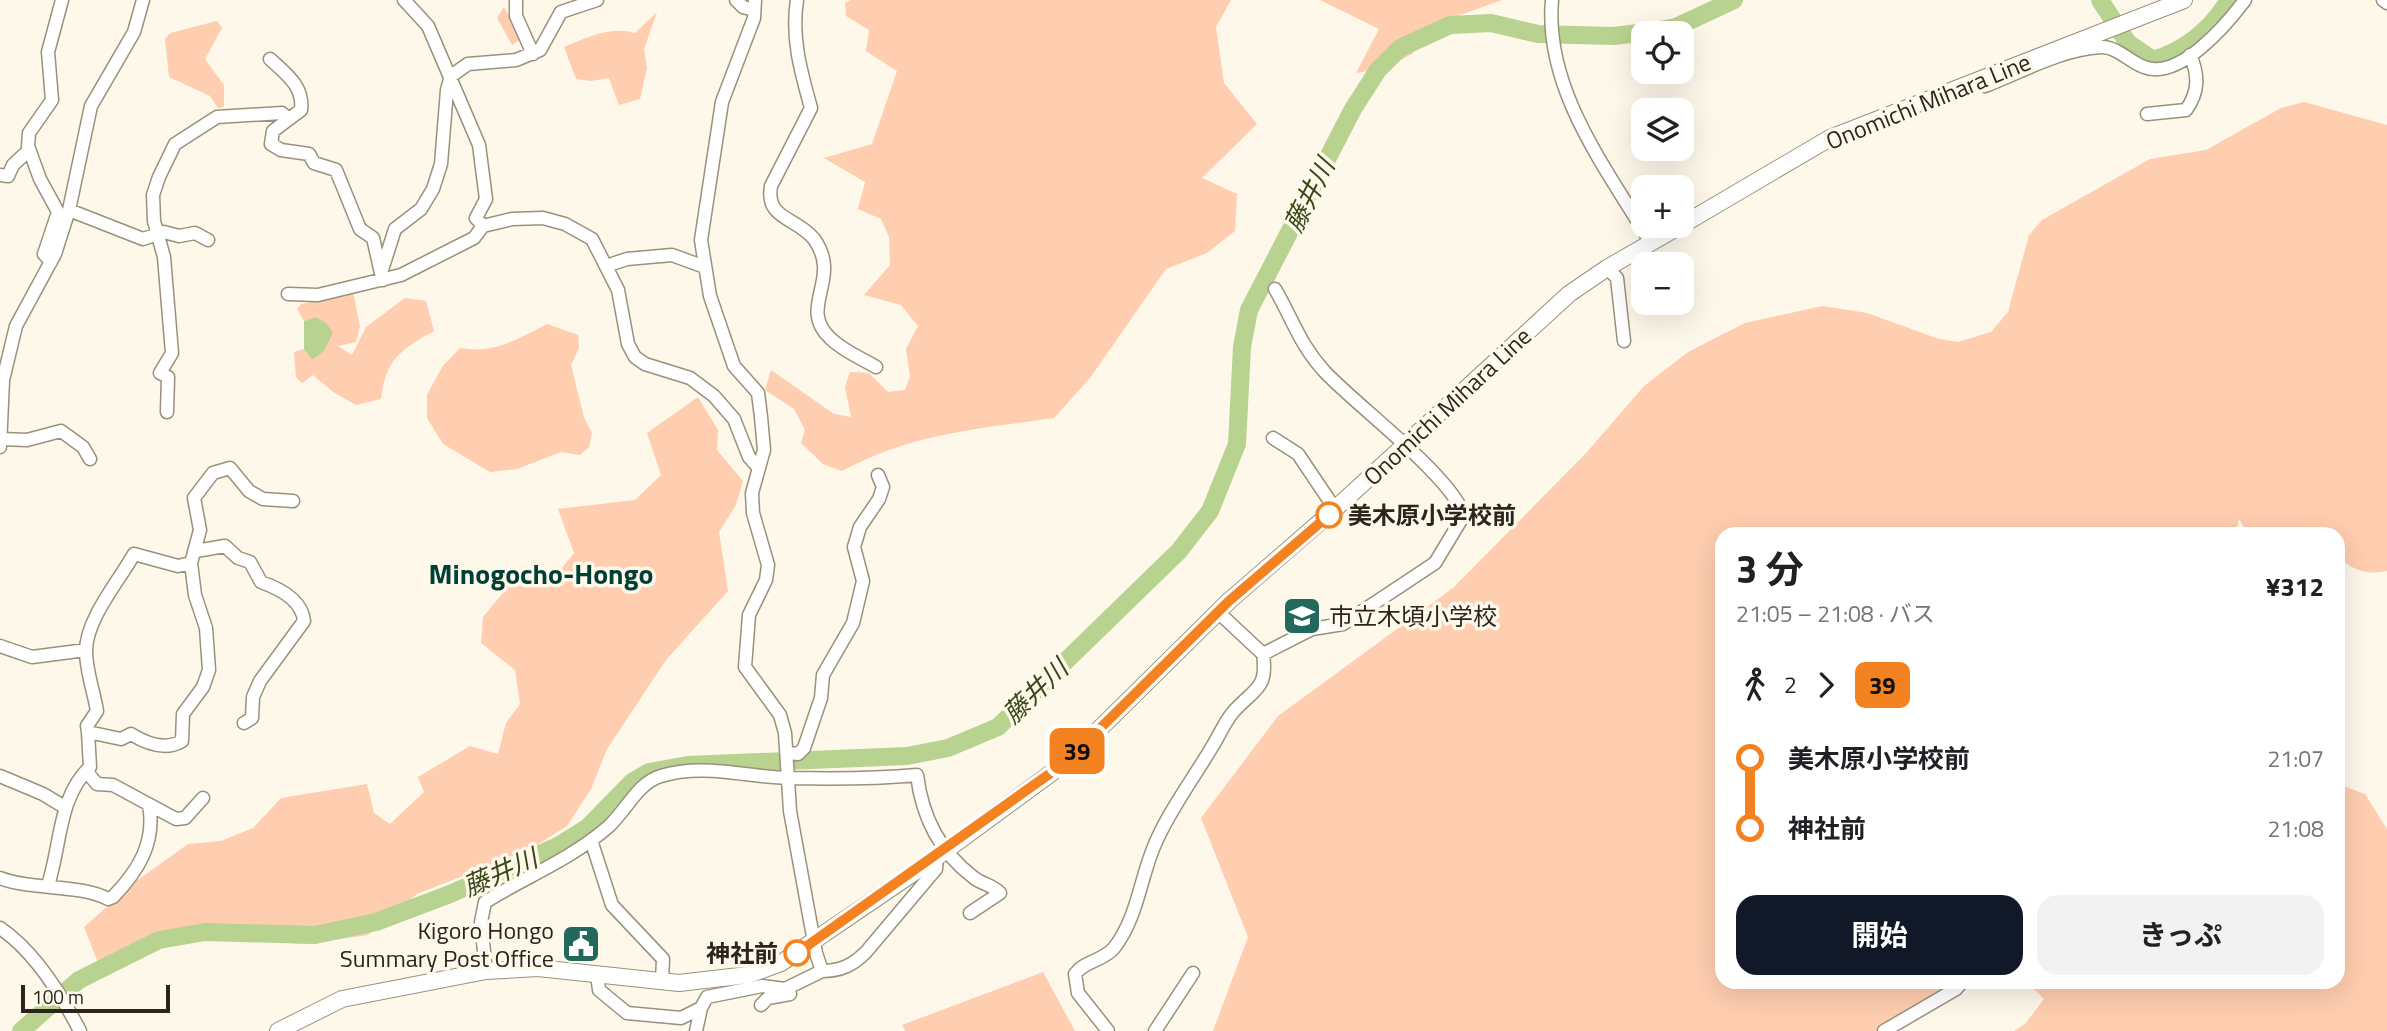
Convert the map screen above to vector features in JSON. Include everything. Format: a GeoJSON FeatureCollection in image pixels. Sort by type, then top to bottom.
{"type":"FeatureCollection","features":[{"type":"Feature","properties":{"kind":"main road","name":"Onomichi Mihara Line"},"geometry":{"type":"LineString","coordinates":[[1694,217],[1830,138],[2184,0]]}},
{"type":"Feature","properties":{"kind":"main road","name":"Onomichi Mihara Line"},"geometry":{"type":"LineString","coordinates":[[278,1031],[342,999],[486,971],[538,968],[662,981],[712,982],[748,975],[781,963],[814,943],[1065,763],[1218,612],[1335,509],[1569,294],[1659,238]]}},
{"type":"Feature","properties":{"kind":"street"},"geometry":{"type":"LineString","coordinates":[[51,262],[44,254],[58,212],[40,179],[29,150],[29,133],[52,100],[48,52],[62,0]]}},
{"type":"Feature","properties":{"kind":"street"},"geometry":{"type":"LineString","coordinates":[[90,459],[83,447],[61,431],[27,440],[1,443],[3,380],[16,326],[51,262],[69,210],[92,106],[134,32],[143,0]]}},
{"type":"Feature","properties":{"kind":"street"},"geometry":{"type":"LineString","coordinates":[[404,0],[428,26],[452,76],[479,145],[486,199],[476,218],[483,226]]}},
{"type":"Feature","properties":{"kind":"street"},"geometry":{"type":"LineString","coordinates":[[516,0],[516,16],[533,54]]}},
{"type":"Feature","properties":{"kind":"street"},"geometry":{"type":"LineString","coordinates":[[382,276],[395,229],[421,208],[433,189],[441,164],[447,90],[452,76],[468,64],[516,60],[533,54],[540,50],[562,12],[597,0]]}},
{"type":"Feature","properties":{"kind":"street"},"geometry":{"type":"LineString","coordinates":[[736,0],[743,7],[754,5],[754,18],[722,102],[701,240],[710,296],[734,366],[758,393],[764,450],[757,466],[752,494],[753,513],[768,565],[766,580],[749,615],[745,667],[780,715],[789,753],[790,811],[814,943],[822,971],[818,981],[798,992],[768,998],[761,1005]]}},
{"type":"Feature","properties":{"kind":"street"},"geometry":{"type":"LineString","coordinates":[[797,0],[793,23],[798,59],[811,108],[771,186],[769,197],[772,208],[812,236],[817,245],[827,277],[817,303],[816,319],[829,337],[876,367]]}},
{"type":"Feature","properties":{"kind":"street"},"geometry":{"type":"LineString","coordinates":[[1977,81],[1985,86],[2081,49],[2105,46],[2145,68],[2157,70],[2190,55],[2222,30],[2245,0]]}},
{"type":"Feature","properties":{"kind":"street"},"geometry":{"type":"LineString","coordinates":[[1552,2],[1555,53],[1567,99],[1651,243]]}},
{"type":"Feature","properties":{"kind":"street"},"geometry":{"type":"LineString","coordinates":[[2147,114],[2186,110],[2194,99],[2197,83],[2190,55]]}},
{"type":"Feature","properties":{"kind":"street"},"geometry":{"type":"LineString","coordinates":[[270,59],[297,84],[302,99],[301,110],[273,131],[271,144],[281,150],[309,155],[314,163],[336,170],[360,229],[373,238],[382,276]]}},
{"type":"Feature","properties":{"kind":"street"},"geometry":{"type":"LineString","coordinates":[[167,412],[167,377],[160,373],[172,353],[171,325],[164,257],[157,235],[153,195],[175,144],[217,117],[255,112],[282,113],[288,119]]}},
{"type":"Feature","properties":{"kind":"street"},"geometry":{"type":"LineString","coordinates":[[0,175],[8,176],[13,165],[29,150]]}},
{"type":"Feature","properties":{"kind":"street"},"geometry":{"type":"LineString","coordinates":[[69,210],[143,239],[157,235],[195,233],[208,240]]}},
{"type":"Feature","properties":{"kind":"street"},"geometry":{"type":"LineString","coordinates":[[288,294],[317,295],[433,261],[474,238],[483,226],[512,219],[543,218],[565,224],[592,239],[612,264],[628,344],[635,357],[645,364],[691,378],[714,396],[734,419],[749,457],[757,466]]}},
{"type":"Feature","properties":{"kind":"street"},"geometry":{"type":"LineString","coordinates":[[592,239],[618,290]]}},
{"type":"Feature","properties":{"kind":"street"},"geometry":{"type":"LineString","coordinates":[[612,264],[627,259],[672,255],[705,267]]}},
{"type":"Feature","properties":{"kind":"street"},"geometry":{"type":"LineString","coordinates":[[1607,268],[1616,278],[1624,341]]}},
{"type":"Feature","properties":{"kind":"street"},"geometry":{"type":"LineString","coordinates":[[1263,654],[1312,629],[1343,624],[1435,563],[1464,515],[1459,502],[1405,444],[1362,409],[1315,361],[1300,342],[1275,289]]}},
{"type":"Feature","properties":{"kind":"street"},"geometry":{"type":"LineString","coordinates":[[1273,438],[1298,454],[1335,509]]}},
{"type":"Feature","properties":{"kind":"street"},"geometry":{"type":"LineString","coordinates":[[88,732],[121,739],[131,734],[146,743],[163,746],[182,741],[183,714],[203,687],[209,670],[206,628],[195,595],[194,557],[200,530],[194,498],[213,473],[230,468],[249,491],[263,499],[293,501]]}},
{"type":"Feature","properties":{"kind":"street"},"geometry":{"type":"LineString","coordinates":[[789,753],[798,754],[804,748],[821,698],[823,675],[853,623],[863,581],[854,547],[860,527],[879,499],[883,486],[878,475]]}},
{"type":"Feature","properties":{"kind":"street"},"geometry":{"type":"LineString","coordinates":[[48,885],[57,859],[66,808],[90,767],[87,726],[97,711],[86,650],[104,598],[117,585],[134,554],[178,566],[225,546],[238,558],[250,562],[261,582],[278,587],[303,613],[304,621],[260,681],[253,697],[252,718],[244,723]]}},
{"type":"Feature","properties":{"kind":"street"},"geometry":{"type":"LineString","coordinates":[[1108,1031],[1078,993],[1075,974],[1080,968],[1100,960],[1114,947],[1141,897],[1144,873],[1156,841],[1232,713],[1262,685],[1265,671],[1263,654],[1218,612]]}},
{"type":"Feature","properties":{"kind":"street"},"geometry":{"type":"LineString","coordinates":[[0,646],[32,657],[86,650]]}},
{"type":"Feature","properties":{"kind":"street"},"geometry":{"type":"LineString","coordinates":[[486,971],[481,922],[485,902],[572,856],[625,810],[642,785],[660,776],[694,770],[789,778],[864,780],[917,775],[921,805],[941,853],[1000,893],[970,913]]}},
{"type":"Feature","properties":{"kind":"street"},"geometry":{"type":"LineString","coordinates":[[86,771],[97,784],[113,785],[176,819],[185,818],[203,798]]}},
{"type":"Feature","properties":{"kind":"street"},"geometry":{"type":"LineString","coordinates":[[0,776],[43,793],[66,808]]}},
{"type":"Feature","properties":{"kind":"street"},"geometry":{"type":"LineString","coordinates":[[0,878],[15,884],[48,885],[108,899],[113,897],[134,875],[145,853],[153,825],[149,805]]}},
{"type":"Feature","properties":{"kind":"street"},"geometry":{"type":"LineString","coordinates":[[591,840],[612,905],[663,959],[662,981]]}},
{"type":"Feature","properties":{"kind":"street"},"geometry":{"type":"LineString","coordinates":[[696,1031],[701,1007],[707,998],[762,986],[785,989],[822,971],[835,971],[860,958],[936,869],[941,853]]}},
{"type":"Feature","properties":{"kind":"street"},"geometry":{"type":"LineString","coordinates":[[0,928],[14,937],[50,977],[80,1031]]}},
{"type":"Feature","properties":{"kind":"street"},"geometry":{"type":"LineString","coordinates":[[1155,1031],[1193,973]]}},
{"type":"Feature","properties":{"kind":"street"},"geometry":{"type":"LineString","coordinates":[[597,974],[599,990],[627,1013],[681,1018],[701,1007]]}},
{"type":"Feature","properties":{"kind":"street"},"geometry":{"type":"LineString","coordinates":[[1884,1031],[1956,989]]}},
{"type":"Feature","properties":{"kind":"shaded area"},"geometry":{"type":"Polygon","coordinates":[[[851,0],[1231,0],[1216,27],[1224,83],[1257,124],[1202,178],[1237,194],[1235,231],[1207,253],[1166,269],[1090,378],[1054,418],[920,440],[868,458],[842,471],[823,464],[801,443],[805,430],[794,409],[765,390],[771,370],[834,414],[851,417],[845,387],[850,372],[869,373],[888,392],[905,390],[910,376],[906,349],[918,326],[901,305],[864,295],[890,265],[889,237],[881,219],[858,209],[865,182],[824,158],[872,144],[897,71],[866,51],[869,30],[846,16],[845,3],[851,0]]]}},
{"type":"Feature","properties":{"kind":"shaded area"},"geometry":{"type":"Polygon","coordinates":[[[1320,0],[1502,0],[1438,23],[1412,54],[1386,68],[1356,73],[1379,29],[1320,0]]]}},
{"type":"Feature","properties":{"kind":"shaded area"},"geometry":{"type":"Polygon","coordinates":[[[504,7],[520,40],[512,45],[497,18],[504,7]]]}},
{"type":"Feature","properties":{"kind":"shaded area"},"geometry":{"type":"Polygon","coordinates":[[[657,12],[644,49],[647,68],[640,99],[619,105],[609,78],[591,81],[576,79],[564,47],[608,32],[635,33],[657,12]]]}},
{"type":"Feature","properties":{"kind":"shaded area"},"geometry":{"type":"Polygon","coordinates":[[[217,21],[222,28],[205,59],[224,85],[224,107],[218,108],[210,96],[169,77],[165,39],[170,33],[217,21]]]}},
{"type":"Feature","properties":{"kind":"shaded area"},"geometry":{"type":"Polygon","coordinates":[[[2304,102],[2387,125],[2387,571],[2366,572],[2345,563],[2345,527],[2244,527],[2239,519],[2237,527],[1715,527],[1715,989],[1949,989],[1886,1022],[1876,1031],[1213,1031],[1248,937],[1201,818],[1278,716],[1453,588],[1587,452],[1644,386],[1688,352],[1745,323],[1822,306],[1867,313],[1939,339],[1958,342],[1991,332],[2008,312],[2029,235],[2042,220],[2150,159],[2206,150],[2281,108],[2304,102]]]}},
{"type":"Feature","properties":{"kind":"shaded area"},"geometry":{"type":"Polygon","coordinates":[[[353,292],[360,326],[356,342],[338,346],[352,355],[366,327],[405,298],[426,301],[434,331],[397,357],[387,374],[381,399],[356,405],[333,392],[313,375],[302,383],[296,377],[294,352],[304,349],[312,360],[324,351],[317,317],[304,321],[297,309],[301,304],[353,292]]]}},
{"type":"Feature","properties":{"kind":"shaded area"},"geometry":{"type":"Polygon","coordinates":[[[316,317],[326,323],[333,333],[324,351],[312,360],[304,349],[304,321],[316,317]]]}},
{"type":"Feature","properties":{"kind":"shaded area"},"geometry":{"type":"Polygon","coordinates":[[[547,324],[578,335],[579,348],[571,365],[584,418],[592,433],[589,447],[580,455],[561,452],[517,469],[490,472],[443,444],[427,418],[427,395],[442,367],[460,348],[495,347],[547,324]]]}},
{"type":"Feature","properties":{"kind":"shaded area"},"geometry":{"type":"Polygon","coordinates":[[[698,397],[718,430],[717,450],[743,481],[736,505],[719,532],[728,591],[666,660],[607,749],[591,789],[567,826],[529,850],[417,894],[368,935],[306,944],[151,936],[99,965],[84,927],[135,882],[188,844],[221,841],[253,828],[281,798],[367,784],[374,813],[390,824],[424,792],[418,777],[470,746],[498,754],[506,723],[520,704],[515,670],[481,643],[483,617],[525,566],[556,575],[574,553],[558,509],[635,500],[661,475],[647,433],[698,397]]]}},
{"type":"Feature","properties":{"kind":"shaded area"},"geometry":{"type":"Polygon","coordinates":[[[2345,787],[2365,794],[2387,829],[2387,1031],[2014,1031],[2025,1024],[2044,999],[2034,989],[2345,989],[2345,787]]]}},
{"type":"Feature","properties":{"kind":"shaded area"},"geometry":{"type":"Polygon","coordinates":[[[1043,972],[1075,1031],[905,1031],[902,1025],[1043,972]]]}},
{"type":"Feature","properties":{"kind":"waterway","name":"藤井川"},"geometry":{"type":"LineString","coordinates":[[21,1031],[79,980],[159,940],[205,932],[315,935],[376,922],[450,894],[558,846],[587,828],[632,782],[649,772],[688,765],[907,756],[948,748],[998,727],[1179,551],[1210,511],[1237,444],[1242,347],[1249,310],[1353,109],[1378,70],[1400,48],[1450,25],[1491,23],[1538,34],[1613,36],[1648,32],[1676,27],[1734,0]]}},
{"type":"Feature","properties":{"kind":"waterway","name":"藤井川"},"geometry":{"type":"LineString","coordinates":[[2100,0],[2128,43],[2153,60],[2177,50],[2197,37],[2229,0]]}},
{"type":"Feature","properties":{"kind":"bus line","name":"39"},"geometry":{"type":"LineString","coordinates":[[797,953],[937,857],[1065,763],[1229,601],[1329,515]]}},
{"type":"Feature","properties":{"kind":"place","name":"美木原小学校前"},"geometry":{"type":"Point","coordinates":[1329,515]}},
{"type":"Feature","properties":{"kind":"place","name":"市立木頃小学校"},"geometry":{"type":"Point","coordinates":[1302,616]}},
{"type":"Feature","properties":{"kind":"place","name":"Kigoro Hongo Summary Post Office"},"geometry":{"type":"Point","coordinates":[581,944]}},
{"type":"Feature","properties":{"kind":"place","name":"神社前"},"geometry":{"type":"Point","coordinates":[797,953]}},
{"type":"Feature","properties":{"kind":"district","name":"Minogocho-Hongo"},"geometry":{"type":"Point","coordinates":[541,573]}}]}
